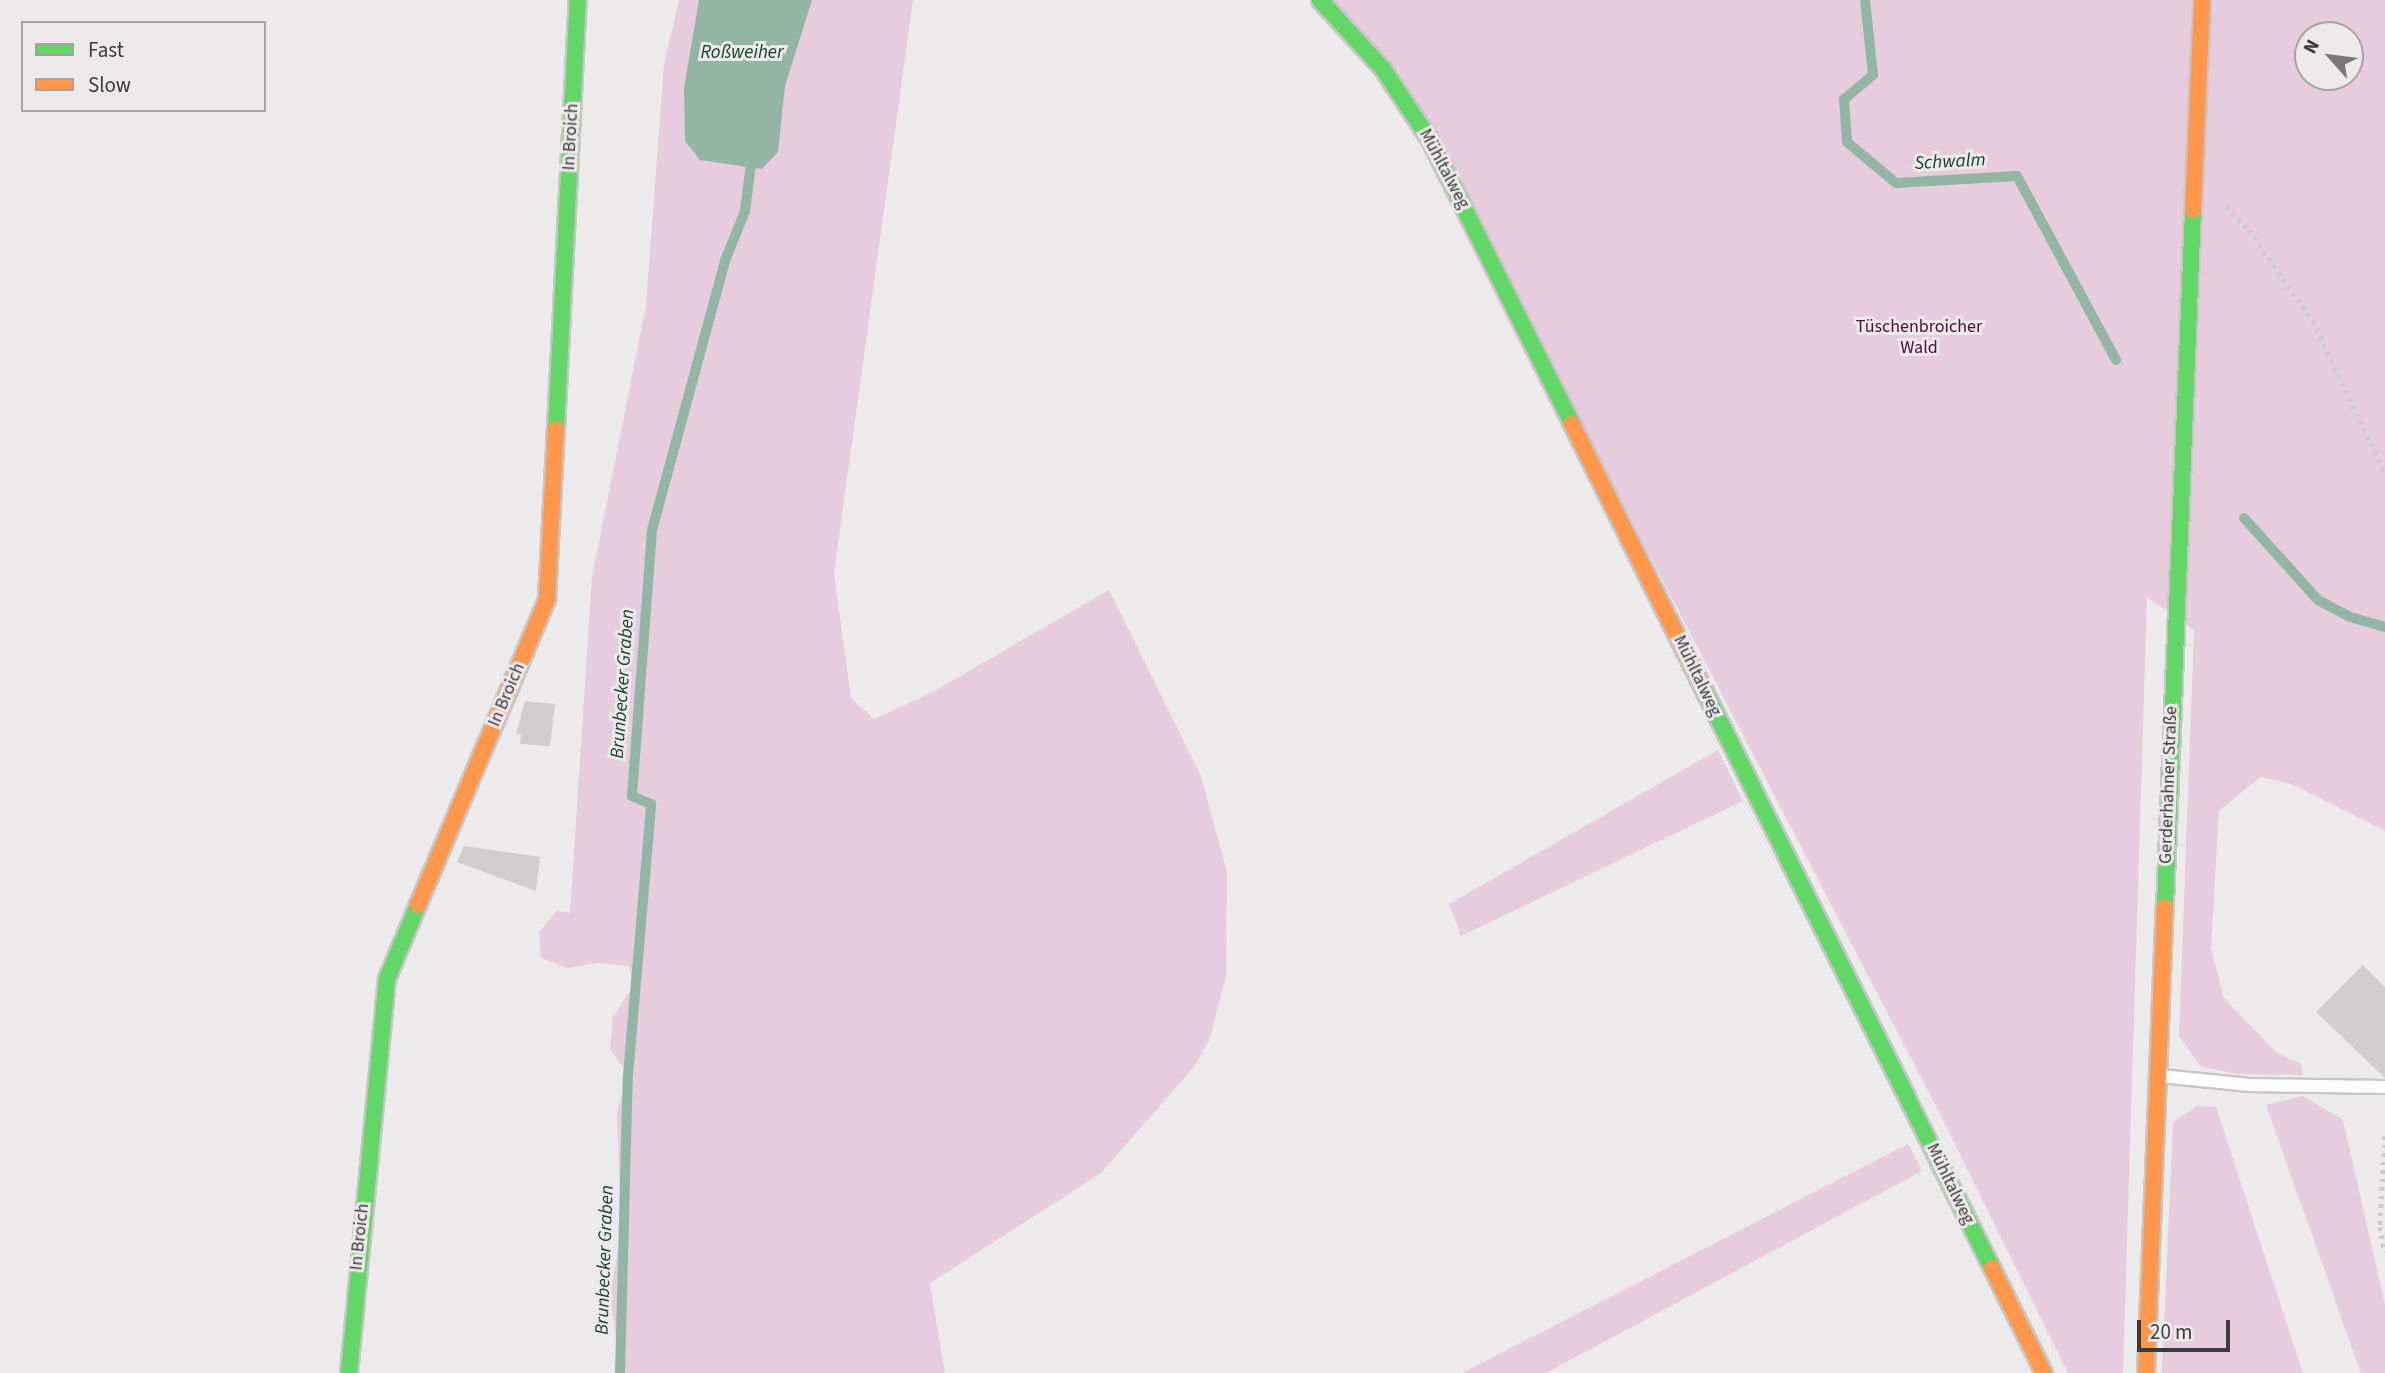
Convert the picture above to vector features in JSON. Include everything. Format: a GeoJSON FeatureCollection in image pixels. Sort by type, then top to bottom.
{"type":"FeatureCollection","features":[{"type":"Feature","properties":{"kind":"street","name":"In Broich"},"geometry":{"type":"LineString","coordinates":[[349,1373],[387,979],[547,599],[578,0]]}},
{"type":"Feature","properties":{"kind":"street","name":"Mühltalweg"},"geometry":{"type":"LineString","coordinates":[[1320,0],[1383,68],[1430,140],[2044,1373]]}},
{"type":"Feature","properties":{"kind":"street","name":"Gerderhahner Straße"},"geometry":{"type":"LineString","coordinates":[[2146,1373],[2202,0]]}},
{"type":"Feature","properties":{"kind":"lane"},"geometry":{"type":"LineString","coordinates":[[2157,1076],[2250,1085],[2385,1087]]}},
{"type":"Feature","properties":{"kind":"path"},"geometry":{"type":"LineString","coordinates":[[2194,196],[2231,209],[2313,321],[2385,473]]}},
{"type":"Feature","properties":{"kind":"path"},"geometry":{"type":"LineString","coordinates":[[2385,1136],[2380,1227],[2385,1252]]}},
{"type":"Feature","properties":{"kind":"green space"},"geometry":{"type":"Polygon","coordinates":[[[679,0],[913,0],[834,573],[851,698],[874,719],[931,693],[1109,590],[1201,776],[1227,872],[1226,976],[1210,1038],[1194,1067],[1101,1173],[930,1283],[945,1373],[621,1373],[610,1298],[621,1228],[617,1112],[628,1074],[610,1049],[613,1017],[633,987],[629,966],[598,963],[567,968],[541,958],[539,932],[557,911],[570,913],[592,577],[646,305],[664,64],[679,0]]]}},
{"type":"Feature","properties":{"kind":"green space","name":"Tüschenbroicher Wald"},"geometry":{"type":"Polygon","coordinates":[[[1310,0],[2385,0],[2385,831],[2291,784],[2260,777],[2219,811],[2211,948],[2224,998],[2277,1053],[2301,1064],[2302,1075],[2238,1074],[2201,1067],[2179,1036],[2194,630],[2147,597],[2123,1373],[2068,1373],[1939,1112],[1398,71],[1310,0]]]}},
{"type":"Feature","properties":{"kind":"green space"},"geometry":{"type":"Polygon","coordinates":[[[1718,750],[1743,801],[1461,936],[1449,904],[1718,750]]]}},
{"type":"Feature","properties":{"kind":"green space"},"geometry":{"type":"Polygon","coordinates":[[[2303,1096],[2343,1120],[2385,1305],[2385,1373],[2361,1373],[2266,1105],[2303,1096]]]}},
{"type":"Feature","properties":{"kind":"green space"},"geometry":{"type":"Polygon","coordinates":[[[2197,1106],[2216,1107],[2303,1373],[2162,1373],[2173,1122],[2197,1106]]]}},
{"type":"Feature","properties":{"kind":"green space"},"geometry":{"type":"Polygon","coordinates":[[[1908,1144],[1922,1171],[1546,1373],[1462,1373],[1908,1144]]]}},
{"type":"Feature","properties":{"kind":"water","name":"Roßweiher"},"geometry":{"type":"Polygon","coordinates":[[[699,0],[812,0],[785,86],[778,152],[762,169],[700,160],[685,141],[684,88],[699,0]]]}},
{"type":"Feature","properties":{"kind":"building"},"geometry":{"type":"Polygon","coordinates":[[[525,701],[555,704],[550,746],[520,744],[521,734],[516,734],[525,701]]]}},
{"type":"Feature","properties":{"kind":"building"},"geometry":{"type":"Polygon","coordinates":[[[464,846],[540,857],[536,891],[457,862],[464,846]]]}},
{"type":"Feature","properties":{"kind":"building"},"geometry":{"type":"Polygon","coordinates":[[[2363,965],[2385,987],[2385,1078],[2316,1012],[2363,965]]]}},
{"type":"Feature","properties":{"kind":"waterway","name":"Schwalm"},"geometry":{"type":"LineString","coordinates":[[1865,0],[1873,75],[1844,99],[1847,142],[1896,183],[2017,176],[2116,360]]}},
{"type":"Feature","properties":{"kind":"waterway","name":"Brunbecker Graben"},"geometry":{"type":"LineString","coordinates":[[620,1373],[628,1075],[651,804],[632,796],[652,530],[725,261],[745,211],[752,156]]}},
{"type":"Feature","properties":{"kind":"waterway","name":"Schwalm"},"geometry":{"type":"LineString","coordinates":[[2244,518],[2318,600],[2350,617],[2385,627]]}},
{"type":"Feature","properties":{"kind":"traffic: fast"},"geometry":{"type":"LineString","coordinates":[[556,429],[578,0]]}},
{"type":"Feature","properties":{"kind":"traffic: fast"},"geometry":{"type":"LineString","coordinates":[[1320,0],[1383,69],[1430,140],[1572,424]]}},
{"type":"Feature","properties":{"kind":"traffic: fast"},"geometry":{"type":"LineString","coordinates":[[2165,907],[2193,210]]}},
{"type":"Feature","properties":{"kind":"traffic: fast"},"geometry":{"type":"LineString","coordinates":[[1699,680],[1992,1268]]}},
{"type":"Feature","properties":{"kind":"traffic: fast"},"geometry":{"type":"LineString","coordinates":[[349,1373],[387,979],[418,905]]}},
{"type":"Feature","properties":{"kind":"traffic: slow"},"geometry":{"type":"LineString","coordinates":[[2193,210],[2202,0]]}},
{"type":"Feature","properties":{"kind":"traffic: slow"},"geometry":{"type":"LineString","coordinates":[[1572,424],[1699,680]]}},
{"type":"Feature","properties":{"kind":"traffic: slow"},"geometry":{"type":"LineString","coordinates":[[418,905],[547,599],[556,429]]}},
{"type":"Feature","properties":{"kind":"traffic: slow"},"geometry":{"type":"LineString","coordinates":[[2146,1373],[2165,907]]}},
{"type":"Feature","properties":{"kind":"traffic: slow"},"geometry":{"type":"LineString","coordinates":[[1992,1268],[2044,1373]]}}]}
